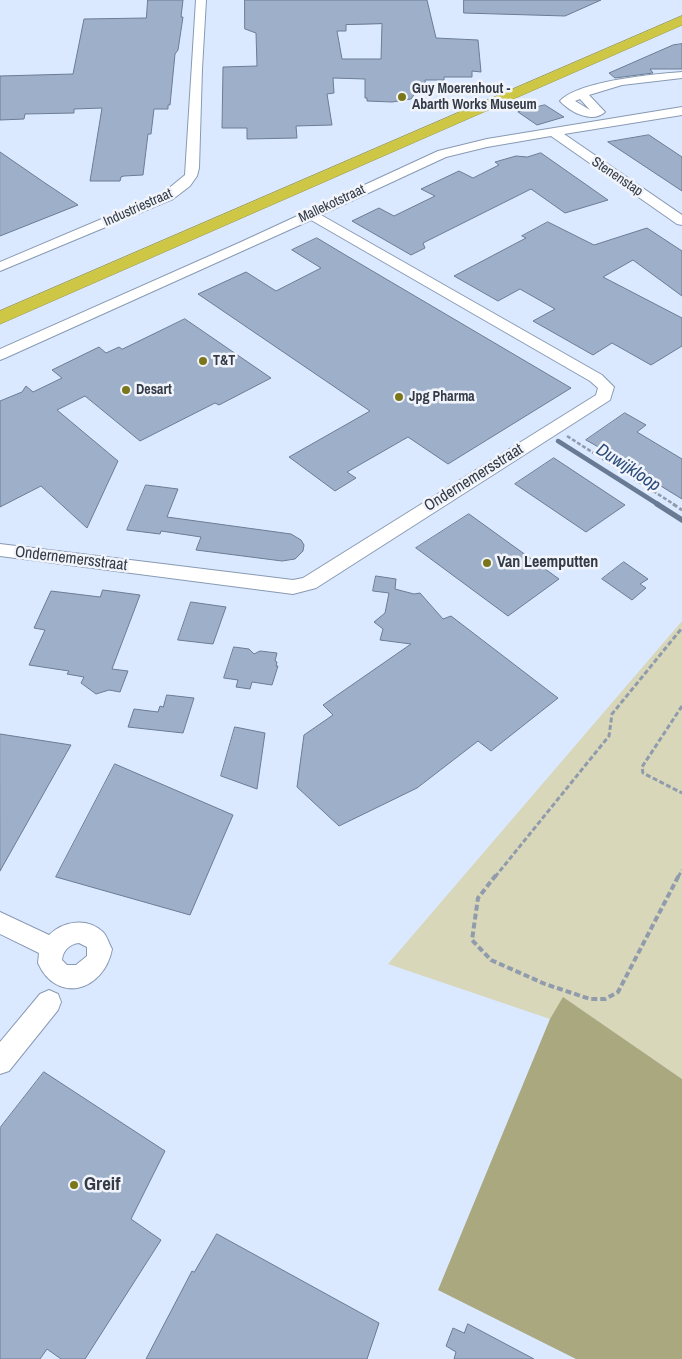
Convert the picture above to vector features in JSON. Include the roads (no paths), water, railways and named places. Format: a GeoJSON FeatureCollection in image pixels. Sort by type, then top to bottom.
{"type":"FeatureCollection","features":[{"type":"Feature","properties":{"kind":"highway"},"geometry":{"type":"LineString","coordinates":[[0,300],[682,7]]}},
{"type":"Feature","properties":{"kind":"highway"},"geometry":{"type":"LineString","coordinates":[[0,318],[682,20]]}},
{"type":"Feature","properties":{"kind":"street","name":"Industriestraat"},"geometry":{"type":"LineString","coordinates":[[0,267],[168,196],[180,188],[191,176],[194,154],[196,68],[201,0]]}},
{"type":"Feature","properties":{"kind":"street"},"geometry":{"type":"LineString","coordinates":[[581,94],[614,82],[682,75]]}},
{"type":"Feature","properties":{"kind":"street","name":"Mallekotstraat"},"geometry":{"type":"LineString","coordinates":[[0,355],[442,154],[487,142],[682,111]]}},
{"type":"Feature","properties":{"kind":"street","name":"Stenenstap"},"geometry":{"type":"LineString","coordinates":[[553,132],[682,221]]}},
{"type":"Feature","properties":{"kind":"street","name":"Ondernemersstraat"},"geometry":{"type":"LineString","coordinates":[[0,550],[293,587],[309,583],[604,397],[606,387],[596,378],[310,214]]}},
{"type":"Feature","properties":{"kind":"street"},"geometry":{"type":"LineString","coordinates":[[0,923],[52,948]]}},
{"type":"Feature","properties":{"kind":"street"},"geometry":{"type":"LineString","coordinates":[[0,1062],[49,1002]]}},
{"type":"Feature","properties":{"kind":"waterway","name":"Duwijkloop"},"geometry":{"type":"LineString","coordinates":[[558,441],[659,505]]}},
{"type":"Feature","properties":{"kind":"waterway","name":"Duwijkloop"},"geometry":{"type":"LineString","coordinates":[[657,504],[682,520]]}},
{"type":"Feature","properties":{"kind":"place","name":"Guy Moerenhout - Abarth Works Museum"},"geometry":{"type":"Point","coordinates":[402,97]}},
{"type":"Feature","properties":{"kind":"place","name":"T&T"},"geometry":{"type":"Point","coordinates":[203,361]}},
{"type":"Feature","properties":{"kind":"place","name":"Desart"},"geometry":{"type":"Point","coordinates":[126,390]}},
{"type":"Feature","properties":{"kind":"place","name":"Jpg Pharma"},"geometry":{"type":"Point","coordinates":[399,397]}},
{"type":"Feature","properties":{"kind":"place","name":"Van Leemputten"},"geometry":{"type":"Point","coordinates":[487,563]}},
{"type":"Feature","properties":{"kind":"place","name":"Greif"},"geometry":{"type":"Point","coordinates":[74,1185]}}]}
